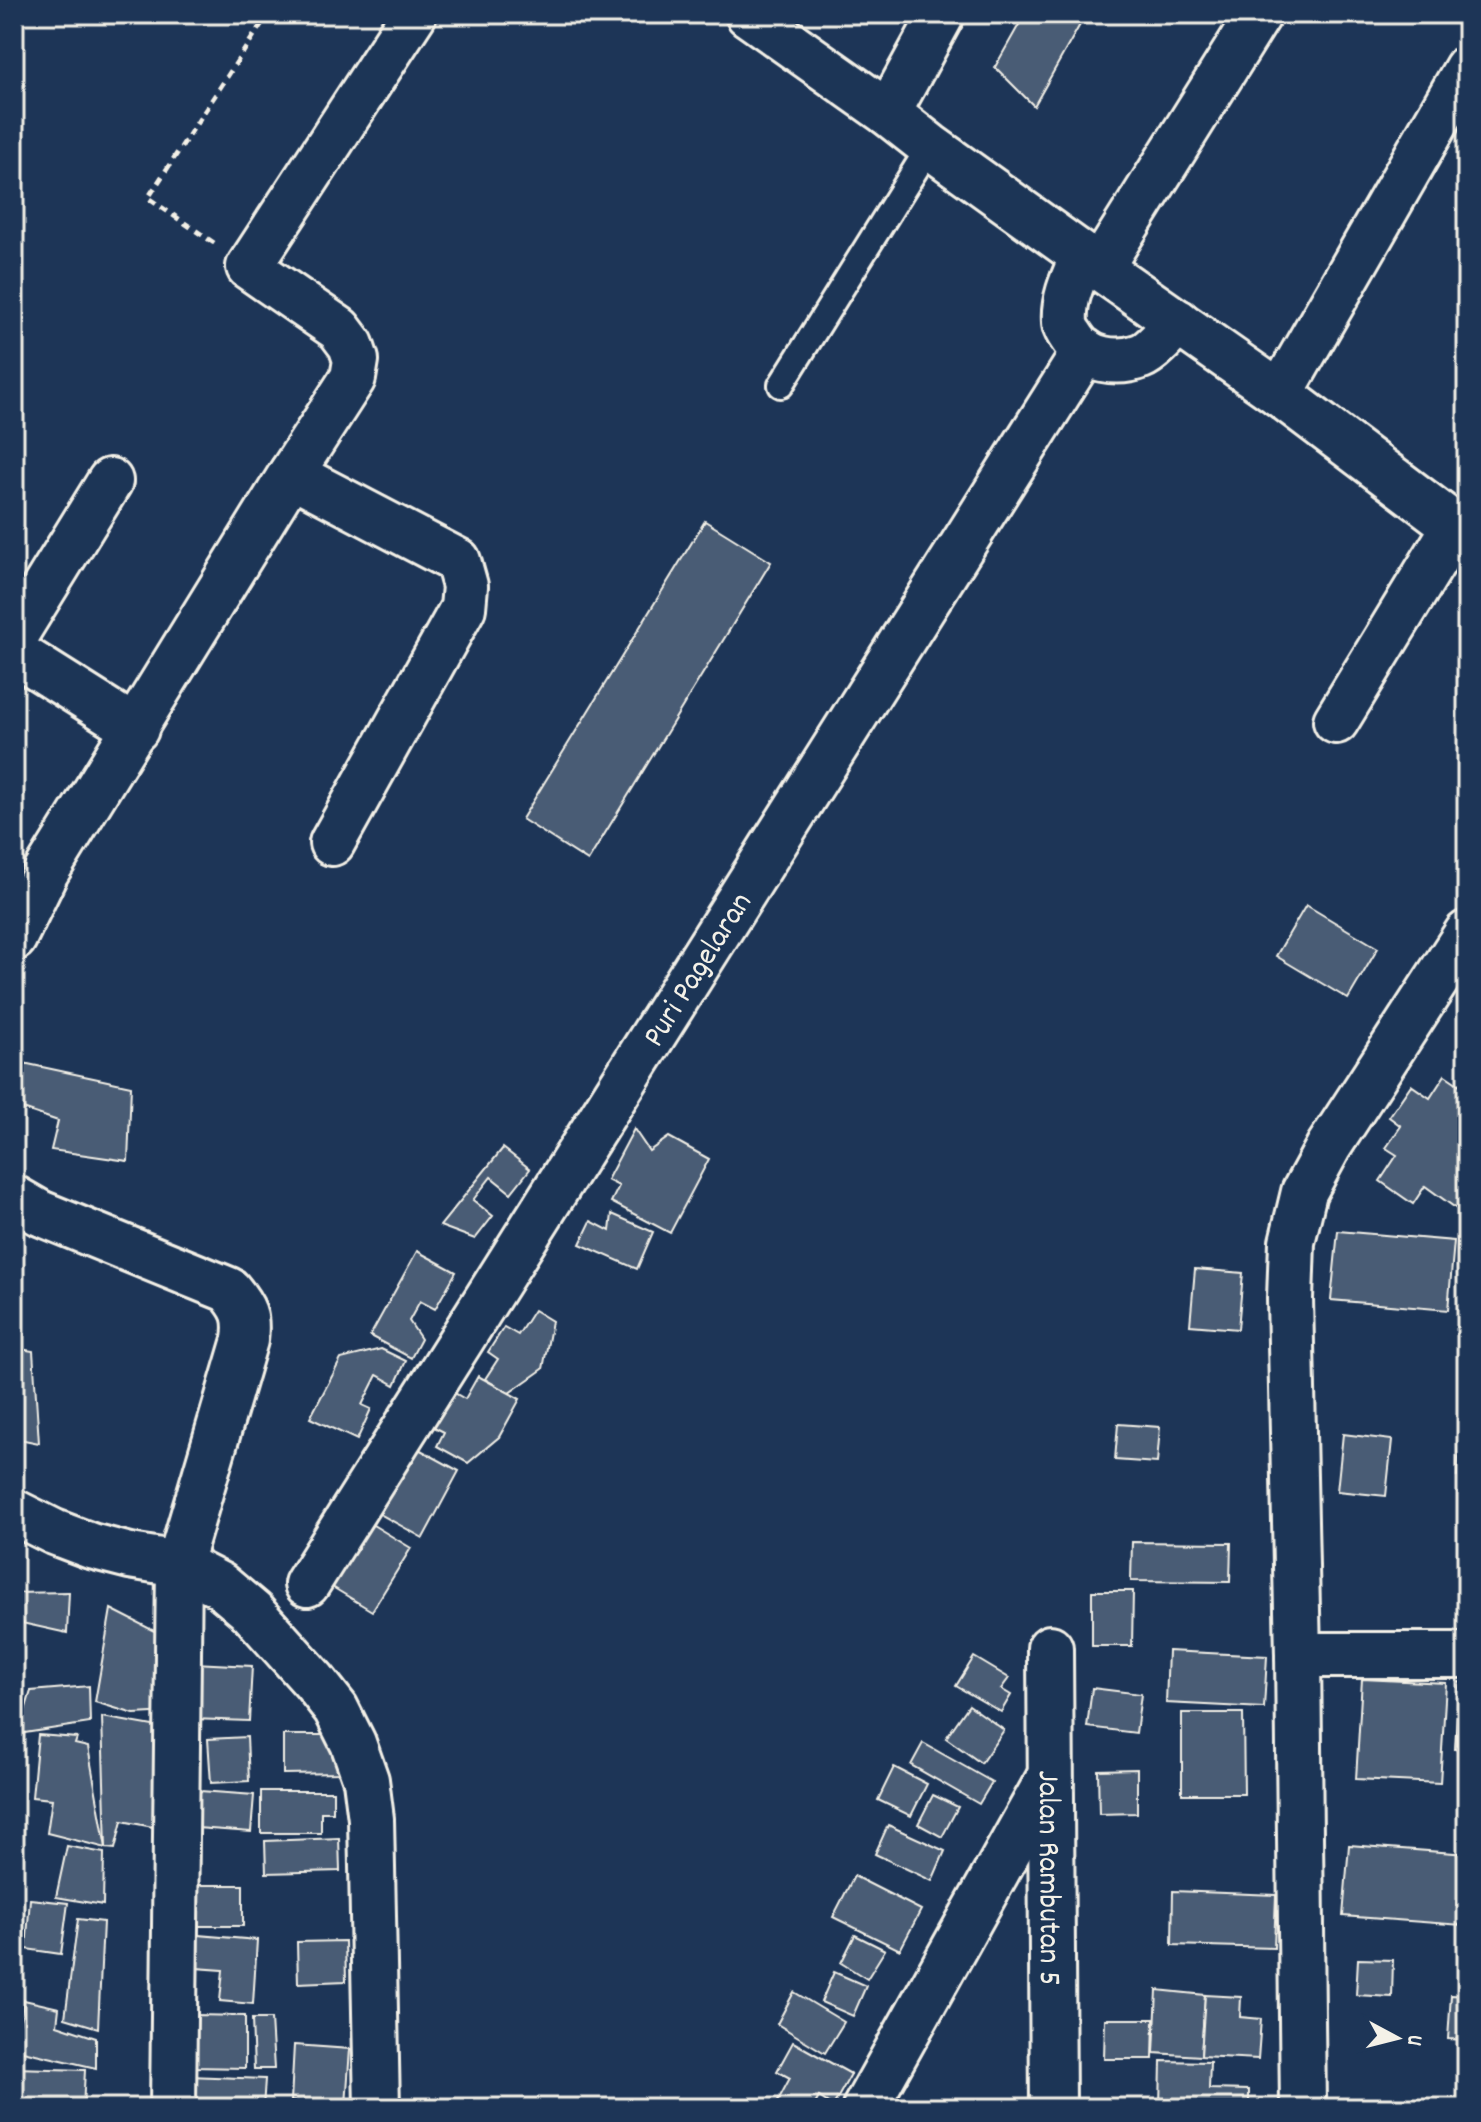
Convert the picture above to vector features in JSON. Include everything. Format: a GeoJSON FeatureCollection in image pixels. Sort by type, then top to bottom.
{"type":"FeatureCollection","features":[{"type":"Feature","properties":{"kind":"street"},"geometry":{"type":"LineString","coordinates":[[14,938],[46,872],[353,378],[356,360],[351,345],[339,329],[249,267],[414,14]]}},
{"type":"Feature","properties":{"kind":"street"},"geometry":{"type":"LineString","coordinates":[[748,14],[1280,394],[1461,530],[1336,721]]}},
{"type":"Feature","properties":{"kind":"street"},"geometry":{"type":"LineString","coordinates":[[888,113],[942,14]]}},
{"type":"Feature","properties":{"kind":"street"},"geometry":{"type":"LineString","coordinates":[[1178,322],[1144,355],[1119,361],[1094,357],[1076,345],[1065,326],[1066,299],[1259,14]]}},
{"type":"Feature","properties":{"kind":"street"},"geometry":{"type":"LineString","coordinates":[[1280,394],[1467,68]]}},
{"type":"Feature","properties":{"kind":"street","name":"Puri Pagelaran"},"geometry":{"type":"LineString","coordinates":[[307,1584],[1085,351]]}},
{"type":"Feature","properties":{"kind":"street"},"geometry":{"type":"LineString","coordinates":[[291,474],[458,561],[465,586],[463,608],[332,843]]}},
{"type":"Feature","properties":{"kind":"street"},"geometry":{"type":"LineString","coordinates":[[14,637],[110,481]]}},
{"type":"Feature","properties":{"kind":"street"},"geometry":{"type":"LineString","coordinates":[[14,652],[136,729]]}},
{"type":"Feature","properties":{"kind":"street"},"geometry":{"type":"LineString","coordinates":[[1303,2108],[1290,1299],[1292,1242],[1304,1192],[1329,1146],[1467,933]]}},
{"type":"Feature","properties":{"kind":"street"},"geometry":{"type":"LineString","coordinates":[[14,1198],[40,1213],[229,1290],[243,1307],[247,1324],[245,1340],[179,1564],[173,2108]]}},
{"type":"Feature","properties":{"kind":"street"},"geometry":{"type":"LineString","coordinates":[[14,1512],[91,1546],[179,1564],[220,1585],[252,1612],[336,1709],[353,1743],[366,1780],[371,1819],[377,2108]]}},
{"type":"Feature","properties":{"kind":"street","name":"Jalan Rambutan 5"},"geometry":{"type":"LineString","coordinates":[[1050,1648],[1053,2108]]}},
{"type":"Feature","properties":{"kind":"street"},"geometry":{"type":"LineString","coordinates":[[1298,1655],[1467,1655]]}},
{"type":"Feature","properties":{"kind":"street"},"geometry":{"type":"LineString","coordinates":[[865,2108],[1050,1776]]}},
{"type":"Feature","properties":{"kind":"lane"},"geometry":{"type":"LineString","coordinates":[[781,385],[930,146]]}},
{"type":"Feature","properties":{"kind":"path"},"geometry":{"type":"LineString","coordinates":[[249,267],[148,198],[268,14]]}},
{"type":"Feature","properties":{"kind":"building"},"geometry":{"type":"Polygon","coordinates":[[[1025,14],[1086,14],[1034,106],[995,67],[1025,14]]]}},
{"type":"Feature","properties":{"kind":"building"},"geometry":{"type":"Polygon","coordinates":[[[705,521],[771,562],[588,861],[522,819],[705,521]]]}},
{"type":"Feature","properties":{"kind":"building"},"geometry":{"type":"Polygon","coordinates":[[[1306,905],[1378,948],[1348,999],[1276,956],[1306,905]]]}},
{"type":"Feature","properties":{"kind":"building"},"geometry":{"type":"Polygon","coordinates":[[[14,1061],[131,1086],[128,1161],[51,1150],[58,1121],[14,1106],[14,1061]]]}},
{"type":"Feature","properties":{"kind":"building"},"geometry":{"type":"Polygon","coordinates":[[[1445,1075],[1467,1090],[1467,1195],[1457,1209],[1425,1186],[1413,1204],[1380,1181],[1397,1155],[1386,1148],[1401,1126],[1389,1117],[1411,1085],[1430,1098],[1445,1075]]]}},
{"type":"Feature","properties":{"kind":"building"},"geometry":{"type":"Polygon","coordinates":[[[634,1129],[649,1151],[669,1137],[709,1159],[670,1233],[611,1202],[619,1186],[607,1180],[634,1129]]]}},
{"type":"Feature","properties":{"kind":"building"},"geometry":{"type":"Polygon","coordinates":[[[503,1148],[530,1169],[511,1193],[491,1177],[473,1200],[493,1216],[475,1239],[440,1226],[503,1148]]]}},
{"type":"Feature","properties":{"kind":"building"},"geometry":{"type":"Polygon","coordinates":[[[612,1214],[653,1232],[637,1269],[580,1244],[591,1221],[610,1231],[612,1214]]]}},
{"type":"Feature","properties":{"kind":"building"},"geometry":{"type":"Polygon","coordinates":[[[1338,1231],[1454,1241],[1448,1310],[1331,1300],[1338,1231]]]}},
{"type":"Feature","properties":{"kind":"building"},"geometry":{"type":"Polygon","coordinates":[[[417,1251],[456,1272],[435,1309],[420,1301],[409,1321],[421,1339],[411,1358],[370,1336],[417,1251]]]}},
{"type":"Feature","properties":{"kind":"building"},"geometry":{"type":"Polygon","coordinates":[[[1195,1269],[1243,1273],[1238,1329],[1190,1325],[1195,1269]]]}},
{"type":"Feature","properties":{"kind":"building"},"geometry":{"type":"Polygon","coordinates":[[[534,1310],[552,1321],[543,1369],[509,1393],[485,1379],[498,1359],[488,1352],[504,1327],[518,1335],[534,1310]]]}},
{"type":"Feature","properties":{"kind":"building"},"geometry":{"type":"Polygon","coordinates":[[[14,1348],[33,1351],[39,1443],[14,1438],[14,1348]]]}},
{"type":"Feature","properties":{"kind":"building"},"geometry":{"type":"Polygon","coordinates":[[[381,1349],[406,1361],[395,1385],[377,1375],[362,1405],[371,1409],[357,1440],[310,1418],[341,1359],[381,1349]]]}},
{"type":"Feature","properties":{"kind":"building"},"geometry":{"type":"Polygon","coordinates":[[[478,1376],[520,1399],[499,1437],[468,1463],[437,1446],[444,1432],[432,1426],[451,1391],[465,1399],[478,1376]]]}},
{"type":"Feature","properties":{"kind":"building"},"geometry":{"type":"Polygon","coordinates":[[[1118,1424],[1160,1427],[1157,1463],[1115,1460],[1118,1424]]]}},
{"type":"Feature","properties":{"kind":"building"},"geometry":{"type":"Polygon","coordinates":[[[1460,1425],[1467,1425],[1467,1476],[1457,1476],[1460,1425]]]}},
{"type":"Feature","properties":{"kind":"building"},"geometry":{"type":"Polygon","coordinates":[[[1343,1434],[1392,1440],[1386,1496],[1337,1491],[1343,1434]]]}},
{"type":"Feature","properties":{"kind":"building"},"geometry":{"type":"Polygon","coordinates":[[[415,1447],[459,1471],[423,1538],[380,1514],[415,1447]]]}},
{"type":"Feature","properties":{"kind":"building"},"geometry":{"type":"Polygon","coordinates":[[[1460,1511],[1467,1511],[1467,1559],[1458,1558],[1460,1511]]]}},
{"type":"Feature","properties":{"kind":"building"},"geometry":{"type":"Polygon","coordinates":[[[368,1522],[411,1548],[372,1611],[329,1585],[368,1522]]]}},
{"type":"Feature","properties":{"kind":"building"},"geometry":{"type":"Polygon","coordinates":[[[1132,1542],[1231,1543],[1230,1582],[1131,1581],[1132,1542]]]}},
{"type":"Feature","properties":{"kind":"building"},"geometry":{"type":"Polygon","coordinates":[[[1092,1591],[1133,1591],[1132,1646],[1092,1646],[1092,1591]]]}},
{"type":"Feature","properties":{"kind":"building"},"geometry":{"type":"Polygon","coordinates":[[[69,1592],[67,1633],[17,1622],[14,1593],[69,1592]]]}},
{"type":"Feature","properties":{"kind":"building"},"geometry":{"type":"Polygon","coordinates":[[[111,1609],[172,1640],[171,1712],[134,1714],[95,1702],[111,1609]]]}},
{"type":"Feature","properties":{"kind":"building"},"geometry":{"type":"Polygon","coordinates":[[[1168,1651],[1267,1656],[1264,1708],[1166,1703],[1168,1651]]]}},
{"type":"Feature","properties":{"kind":"building"},"geometry":{"type":"Polygon","coordinates":[[[974,1657],[1009,1678],[1001,1689],[1011,1695],[1001,1712],[956,1686],[974,1657]]]}},
{"type":"Feature","properties":{"kind":"building"},"geometry":{"type":"Polygon","coordinates":[[[194,1663],[252,1666],[249,1721],[192,1719],[194,1663]]]}},
{"type":"Feature","properties":{"kind":"building"},"geometry":{"type":"Polygon","coordinates":[[[1362,1679],[1446,1683],[1440,1783],[1356,1779],[1362,1679]]]}},
{"type":"Feature","properties":{"kind":"building"},"geometry":{"type":"Polygon","coordinates":[[[1459,1682],[1467,1682],[1467,1750],[1455,1749],[1459,1682]]]}},
{"type":"Feature","properties":{"kind":"building"},"geometry":{"type":"Polygon","coordinates":[[[89,1686],[90,1723],[18,1734],[31,1691],[89,1686]]]}},
{"type":"Feature","properties":{"kind":"building"},"geometry":{"type":"Polygon","coordinates":[[[1092,1688],[1141,1694],[1136,1733],[1087,1727],[1092,1688]]]}},
{"type":"Feature","properties":{"kind":"building"},"geometry":{"type":"Polygon","coordinates":[[[969,1705],[1004,1730],[981,1763],[946,1738],[969,1705]]]}},
{"type":"Feature","properties":{"kind":"building"},"geometry":{"type":"Polygon","coordinates":[[[1182,1713],[1243,1713],[1244,1794],[1182,1794],[1182,1713]]]}},
{"type":"Feature","properties":{"kind":"building"},"geometry":{"type":"Polygon","coordinates":[[[102,1717],[170,1729],[163,1829],[122,1821],[115,1849],[106,1848],[102,1717]]]}},
{"type":"Feature","properties":{"kind":"building"},"geometry":{"type":"Polygon","coordinates":[[[38,1735],[77,1738],[75,1744],[88,1747],[106,1848],[47,1833],[52,1799],[32,1797],[38,1735]]]}},
{"type":"Feature","properties":{"kind":"building"},"geometry":{"type":"Polygon","coordinates":[[[283,1735],[340,1735],[340,1773],[283,1774],[283,1735]]]}},
{"type":"Feature","properties":{"kind":"building"},"geometry":{"type":"Polygon","coordinates":[[[247,1737],[249,1781],[211,1783],[208,1739],[247,1737]]]}},
{"type":"Feature","properties":{"kind":"building"},"geometry":{"type":"Polygon","coordinates":[[[923,1743],[992,1782],[979,1804],[911,1765],[923,1743]]]}},
{"type":"Feature","properties":{"kind":"building"},"geometry":{"type":"Polygon","coordinates":[[[894,1767],[927,1784],[911,1816],[878,1800],[894,1767]]]}},
{"type":"Feature","properties":{"kind":"building"},"geometry":{"type":"Polygon","coordinates":[[[1137,1769],[1137,1813],[1099,1814],[1098,1770],[1137,1769]]]}},
{"type":"Feature","properties":{"kind":"building"},"geometry":{"type":"Polygon","coordinates":[[[200,1791],[254,1795],[251,1832],[197,1828],[200,1791]]]}},
{"type":"Feature","properties":{"kind":"building"},"geometry":{"type":"Polygon","coordinates":[[[261,1791],[333,1791],[333,1812],[321,1812],[321,1833],[261,1833],[261,1791]]]}},
{"type":"Feature","properties":{"kind":"building"},"geometry":{"type":"Polygon","coordinates":[[[933,1795],[958,1807],[942,1837],[918,1824],[933,1795]]]}},
{"type":"Feature","properties":{"kind":"building"},"geometry":{"type":"Polygon","coordinates":[[[888,1825],[945,1851],[932,1881],[875,1854],[888,1825]]]}},
{"type":"Feature","properties":{"kind":"building"},"geometry":{"type":"Polygon","coordinates":[[[339,1838],[340,1871],[266,1873],[265,1841],[339,1838]]]}},
{"type":"Feature","properties":{"kind":"building"},"geometry":{"type":"Polygon","coordinates":[[[1349,1845],[1467,1854],[1462,1925],[1343,1916],[1349,1845]]]}},
{"type":"Feature","properties":{"kind":"building"},"geometry":{"type":"Polygon","coordinates":[[[67,1846],[104,1853],[103,1905],[56,1897],[67,1846]]]}},
{"type":"Feature","properties":{"kind":"building"},"geometry":{"type":"Polygon","coordinates":[[[854,1876],[921,1910],[900,1950],[833,1917],[854,1876]]]}},
{"type":"Feature","properties":{"kind":"building"},"geometry":{"type":"Polygon","coordinates":[[[192,1885],[243,1885],[243,1926],[191,1926],[192,1885]]]}},
{"type":"Feature","properties":{"kind":"building"},"geometry":{"type":"Polygon","coordinates":[[[1173,1891],[1276,1895],[1274,1948],[1172,1945],[1173,1891]]]}},
{"type":"Feature","properties":{"kind":"building"},"geometry":{"type":"Polygon","coordinates":[[[30,1899],[68,1903],[61,1954],[26,1949],[30,1899]]]}},
{"type":"Feature","properties":{"kind":"building"},"geometry":{"type":"Polygon","coordinates":[[[78,1919],[103,1922],[98,2028],[65,2018],[78,1919]]]}},
{"type":"Feature","properties":{"kind":"building"},"geometry":{"type":"Polygon","coordinates":[[[198,1935],[257,1940],[253,2004],[220,2001],[223,1970],[196,1968],[198,1935]]]}},
{"type":"Feature","properties":{"kind":"building"},"geometry":{"type":"Polygon","coordinates":[[[855,1935],[885,1950],[867,1979],[841,1963],[855,1935]]]}},
{"type":"Feature","properties":{"kind":"building"},"geometry":{"type":"Polygon","coordinates":[[[345,1941],[346,1981],[298,1983],[297,1942],[345,1941]]]}},
{"type":"Feature","properties":{"kind":"building"},"geometry":{"type":"Polygon","coordinates":[[[1358,1959],[1393,1960],[1392,1997],[1356,1995],[1358,1959]]]}},
{"type":"Feature","properties":{"kind":"building"},"geometry":{"type":"Polygon","coordinates":[[[834,1972],[866,1986],[853,2016],[821,2002],[834,1972]]]}},
{"type":"Feature","properties":{"kind":"building"},"geometry":{"type":"Polygon","coordinates":[[[1157,1990],[1205,1995],[1201,2056],[1154,2053],[1157,1990]]]}},
{"type":"Feature","properties":{"kind":"building"},"geometry":{"type":"Polygon","coordinates":[[[794,1992],[844,2022],[825,2053],[777,2024],[794,1992]]]}},
{"type":"Feature","properties":{"kind":"building"},"geometry":{"type":"Polygon","coordinates":[[[1205,1995],[1241,1997],[1240,2017],[1261,2019],[1258,2059],[1201,2056],[1205,1995]]]}},
{"type":"Feature","properties":{"kind":"building"},"geometry":{"type":"Polygon","coordinates":[[[1451,1995],[1467,1996],[1467,2040],[1448,2039],[1451,1995]]]}},
{"type":"Feature","properties":{"kind":"building"},"geometry":{"type":"Polygon","coordinates":[[[24,2000],[59,2008],[57,2025],[96,2038],[96,2068],[14,2049],[24,2000]]]}},
{"type":"Feature","properties":{"kind":"building"},"geometry":{"type":"Polygon","coordinates":[[[194,2015],[245,2016],[245,2068],[193,2067],[194,2015]]]}},
{"type":"Feature","properties":{"kind":"building"},"geometry":{"type":"Polygon","coordinates":[[[252,2019],[271,2019],[274,2069],[254,2069],[252,2019]]]}},
{"type":"Feature","properties":{"kind":"building"},"geometry":{"type":"Polygon","coordinates":[[[1105,2019],[1154,2019],[1153,2059],[1104,2059],[1105,2019]]]}},
{"type":"Feature","properties":{"kind":"building"},"geometry":{"type":"Polygon","coordinates":[[[793,2042],[851,2074],[833,2106],[819,2097],[813,2108],[774,2108],[790,2078],[777,2071],[793,2042]]]}},
{"type":"Feature","properties":{"kind":"building"},"geometry":{"type":"Polygon","coordinates":[[[294,2045],[350,2049],[346,2105],[291,2101],[294,2045]]]}},
{"type":"Feature","properties":{"kind":"building"},"geometry":{"type":"Polygon","coordinates":[[[1161,2061],[1210,2062],[1209,2089],[1249,2090],[1249,2108],[1160,2108],[1161,2061]]]}},
{"type":"Feature","properties":{"kind":"building"},"geometry":{"type":"Polygon","coordinates":[[[14,2068],[85,2070],[83,2108],[14,2107],[14,2068]]]}},
{"type":"Feature","properties":{"kind":"building"},"geometry":{"type":"Polygon","coordinates":[[[189,2076],[265,2079],[263,2108],[188,2108],[189,2076]]]}}]}
